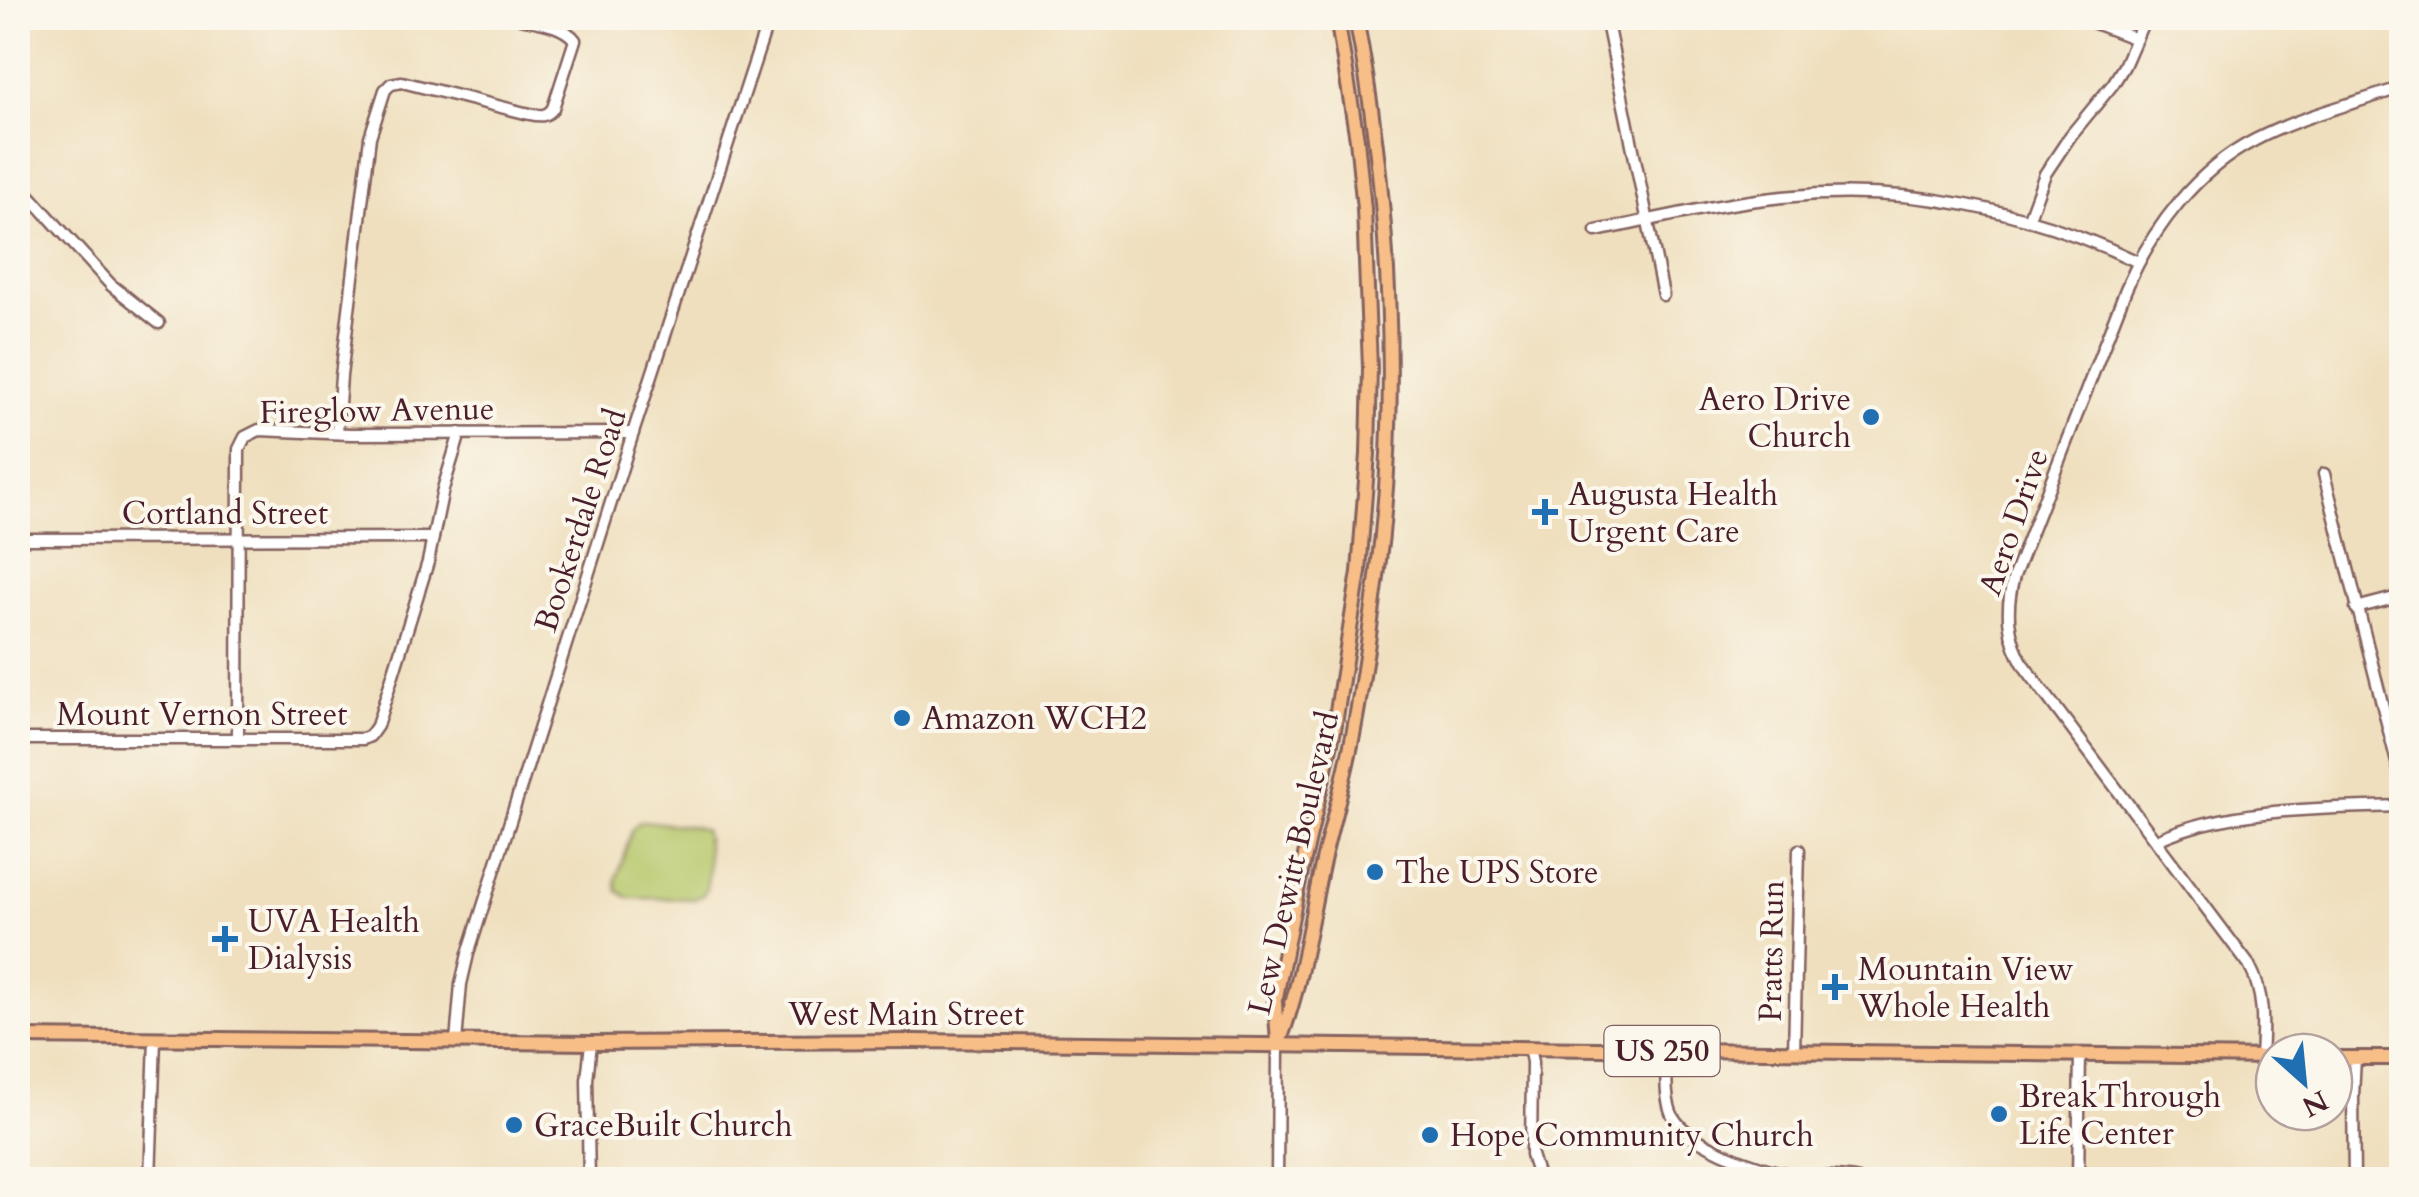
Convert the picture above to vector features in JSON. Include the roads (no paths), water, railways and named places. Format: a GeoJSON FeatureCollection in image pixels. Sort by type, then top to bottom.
{"type":"FeatureCollection","features":[{"type":"Feature","properties":{"kind":"main road","name":"Lew Dewitt Boulevard"},"geometry":{"type":"LineString","coordinates":[[1278,1045],[1275,1002],[1334,730],[1359,572],[1368,454],[1370,368],[1364,208],[1337,18]]}},
{"type":"Feature","properties":{"kind":"main road","name":"Lew Dewitt Boulevard"},"geometry":{"type":"LineString","coordinates":[[1278,1045],[1293,1008],[1352,736],[1378,574],[1390,368],[1383,207],[1356,18]]}},
{"type":"Feature","properties":{"kind":"main road","name":"West Main Street"},"geometry":{"type":"LineString","coordinates":[[18,1037],[591,1043],[792,1040],[1794,1052]]}},
{"type":"Feature","properties":{"kind":"main road","name":"US 250"},"geometry":{"type":"LineString","coordinates":[[1794,1052],[2254,1057]]}},
{"type":"Feature","properties":{"kind":"main road"},"geometry":{"type":"LineString","coordinates":[[2355,1058],[2402,1058]]}},
{"type":"Feature","properties":{"kind":"street"},"geometry":{"type":"LineString","coordinates":[[336,433],[366,162],[376,112],[385,90],[402,82],[524,113],[548,114],[575,40],[559,28],[520,18]]}},
{"type":"Feature","properties":{"kind":"street","name":"Bookerdale Road"},"geometry":{"type":"LineString","coordinates":[[456,1042],[465,965],[769,18]]}},
{"type":"Feature","properties":{"kind":"street"},"geometry":{"type":"LineString","coordinates":[[1606,18],[1663,294]]}},
{"type":"Feature","properties":{"kind":"street"},"geometry":{"type":"LineString","coordinates":[[2082,18],[2136,38]]}},
{"type":"Feature","properties":{"kind":"street"},"geometry":{"type":"LineString","coordinates":[[2028,220],[2036,194],[2060,150],[2114,84],[2146,18]]}},
{"type":"Feature","properties":{"kind":"street"},"geometry":{"type":"LineString","coordinates":[[1345,58],[1363,56]]}},
{"type":"Feature","properties":{"kind":"street","name":"Aero Drive"},"geometry":{"type":"LineString","coordinates":[[2265,1032],[2262,1002],[2249,964],[2024,667],[2011,640],[2007,615],[2014,576],[2138,262],[2174,208],[2205,176],[2254,140],[2402,87]]}},
{"type":"Feature","properties":{"kind":"street"},"geometry":{"type":"LineString","coordinates":[[18,183],[111,284],[160,323]]}},
{"type":"Feature","properties":{"kind":"street"},"geometry":{"type":"LineString","coordinates":[[1596,231],[1730,204],[1819,194],[1930,199],[2059,229],[2138,262]]}},
{"type":"Feature","properties":{"kind":"street","name":"Fireglow Avenue"},"geometry":{"type":"LineString","coordinates":[[238,739],[238,449],[245,436],[259,430],[634,433]]}},
{"type":"Feature","properties":{"kind":"street","name":"Mount Vernon Street"},"geometry":{"type":"LineString","coordinates":[[18,738],[370,736],[377,726],[428,562],[460,433]]}},
{"type":"Feature","properties":{"kind":"street"},"geometry":{"type":"LineString","coordinates":[[2324,474],[2402,782]]}},
{"type":"Feature","properties":{"kind":"street","name":"Cortland Street"},"geometry":{"type":"LineString","coordinates":[[18,539],[433,538]]}},
{"type":"Feature","properties":{"kind":"street"},"geometry":{"type":"LineString","coordinates":[[2356,608],[2402,596]]}},
{"type":"Feature","properties":{"kind":"street"},"geometry":{"type":"LineString","coordinates":[[2157,840],[2211,821],[2294,811],[2402,806]]}},
{"type":"Feature","properties":{"kind":"street","name":"Pratts Run"},"geometry":{"type":"LineString","coordinates":[[1794,1052],[1799,850]]}},
{"type":"Feature","properties":{"kind":"street"},"geometry":{"type":"LineString","coordinates":[[150,1180],[155,1039]]}},
{"type":"Feature","properties":{"kind":"street"},"geometry":{"type":"LineString","coordinates":[[589,1180],[586,1080],[591,1043]]}},
{"type":"Feature","properties":{"kind":"street"},"geometry":{"type":"LineString","coordinates":[[1277,1180],[1278,1045]]}},
{"type":"Feature","properties":{"kind":"street"},"geometry":{"type":"LineString","coordinates":[[1529,1048],[1532,1154],[1539,1180]]}},
{"type":"Feature","properties":{"kind":"street"},"geometry":{"type":"LineString","coordinates":[[1667,1051],[1670,1110],[1676,1124],[1688,1135],[1764,1168],[1807,1177],[1859,1180]]}},
{"type":"Feature","properties":{"kind":"street"},"geometry":{"type":"LineString","coordinates":[[2078,1178],[2080,1055]]}},
{"type":"Feature","properties":{"kind":"street"},"geometry":{"type":"LineString","coordinates":[[2354,1180],[2355,1058]]}},
{"type":"Feature","properties":{"kind":"place","name":"Aero Drive Church"},"geometry":{"type":"Point","coordinates":[1871,417]}},
{"type":"Feature","properties":{"kind":"place","name":"Augusta Health Urgent Care"},"geometry":{"type":"Point","coordinates":[1545,512]}},
{"type":"Feature","properties":{"kind":"place","name":"Amazon WCH2"},"geometry":{"type":"Point","coordinates":[902,718]}},
{"type":"Feature","properties":{"kind":"place","name":"The UPS Store"},"geometry":{"type":"Point","coordinates":[1375,872]}},
{"type":"Feature","properties":{"kind":"place","name":"UVA Health Dialysis"},"geometry":{"type":"Point","coordinates":[225,939]}},
{"type":"Feature","properties":{"kind":"place","name":"Mountain View Whole Health"},"geometry":{"type":"Point","coordinates":[1835,987]}},
{"type":"Feature","properties":{"kind":"place","name":"BreakThrough Life Center"},"geometry":{"type":"Point","coordinates":[1999,1114]}},
{"type":"Feature","properties":{"kind":"place","name":"GraceBuilt Church"},"geometry":{"type":"Point","coordinates":[514,1125]}},
{"type":"Feature","properties":{"kind":"place","name":"Hope Community Church"},"geometry":{"type":"Point","coordinates":[1430,1135]}}]}
